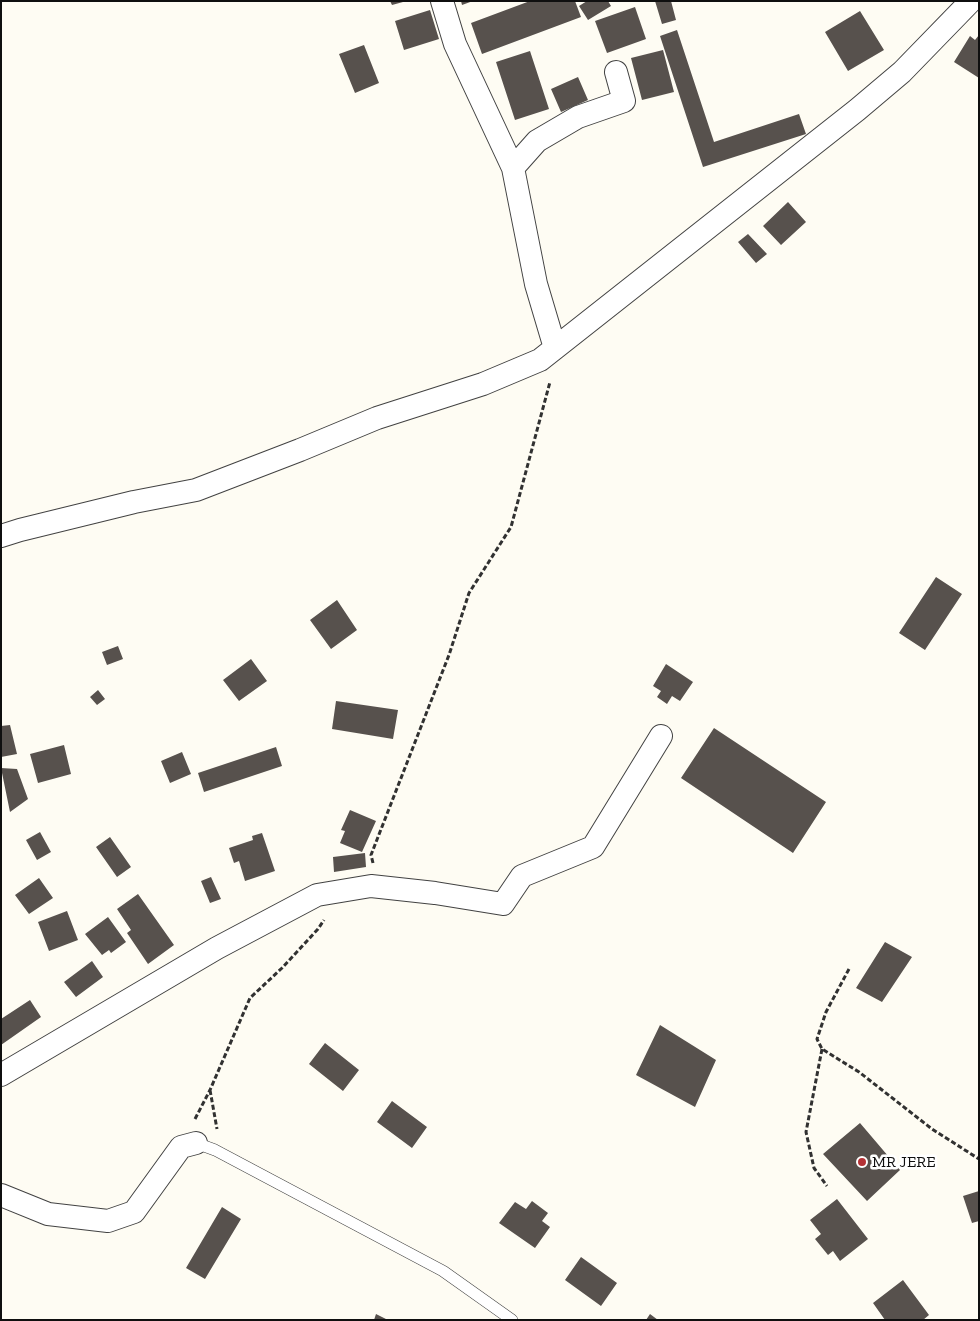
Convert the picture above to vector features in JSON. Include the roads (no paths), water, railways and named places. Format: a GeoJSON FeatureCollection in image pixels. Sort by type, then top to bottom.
{"type":"FeatureCollection","features":[{"type":"Feature","properties":{"kind":"street"},"geometry":{"type":"LineString","coordinates":[[442,1],[454,44],[513,168],[536,284],[555,348]]}},
{"type":"Feature","properties":{"kind":"street"},"geometry":{"type":"LineString","coordinates":[[1,536],[134,502],[196,490],[377,418],[483,384],[540,360],[773,177],[894,79],[971,1]]}},
{"type":"Feature","properties":{"kind":"street"},"geometry":{"type":"LineString","coordinates":[[513,168],[537,141],[578,117],[624,101],[616,72]]}},
{"type":"Feature","properties":{"kind":"street"},"geometry":{"type":"LineString","coordinates":[[1,1075],[217,948],[317,895],[371,886],[435,893],[503,904],[522,876],[593,847],[661,736]]}},
{"type":"Feature","properties":{"kind":"street"},"geometry":{"type":"LineString","coordinates":[[1,1195],[48,1214],[108,1221],[134,1212],[189,1145]]}},
{"type":"Feature","properties":{"kind":"lane"},"geometry":{"type":"LineString","coordinates":[[189,1145],[221,1154],[443,1271],[512,1320]]}},
{"type":"Feature","properties":{"kind":"place","name":"MR JERE"},"geometry":{"type":"Point","coordinates":[862,1162]}}]}
